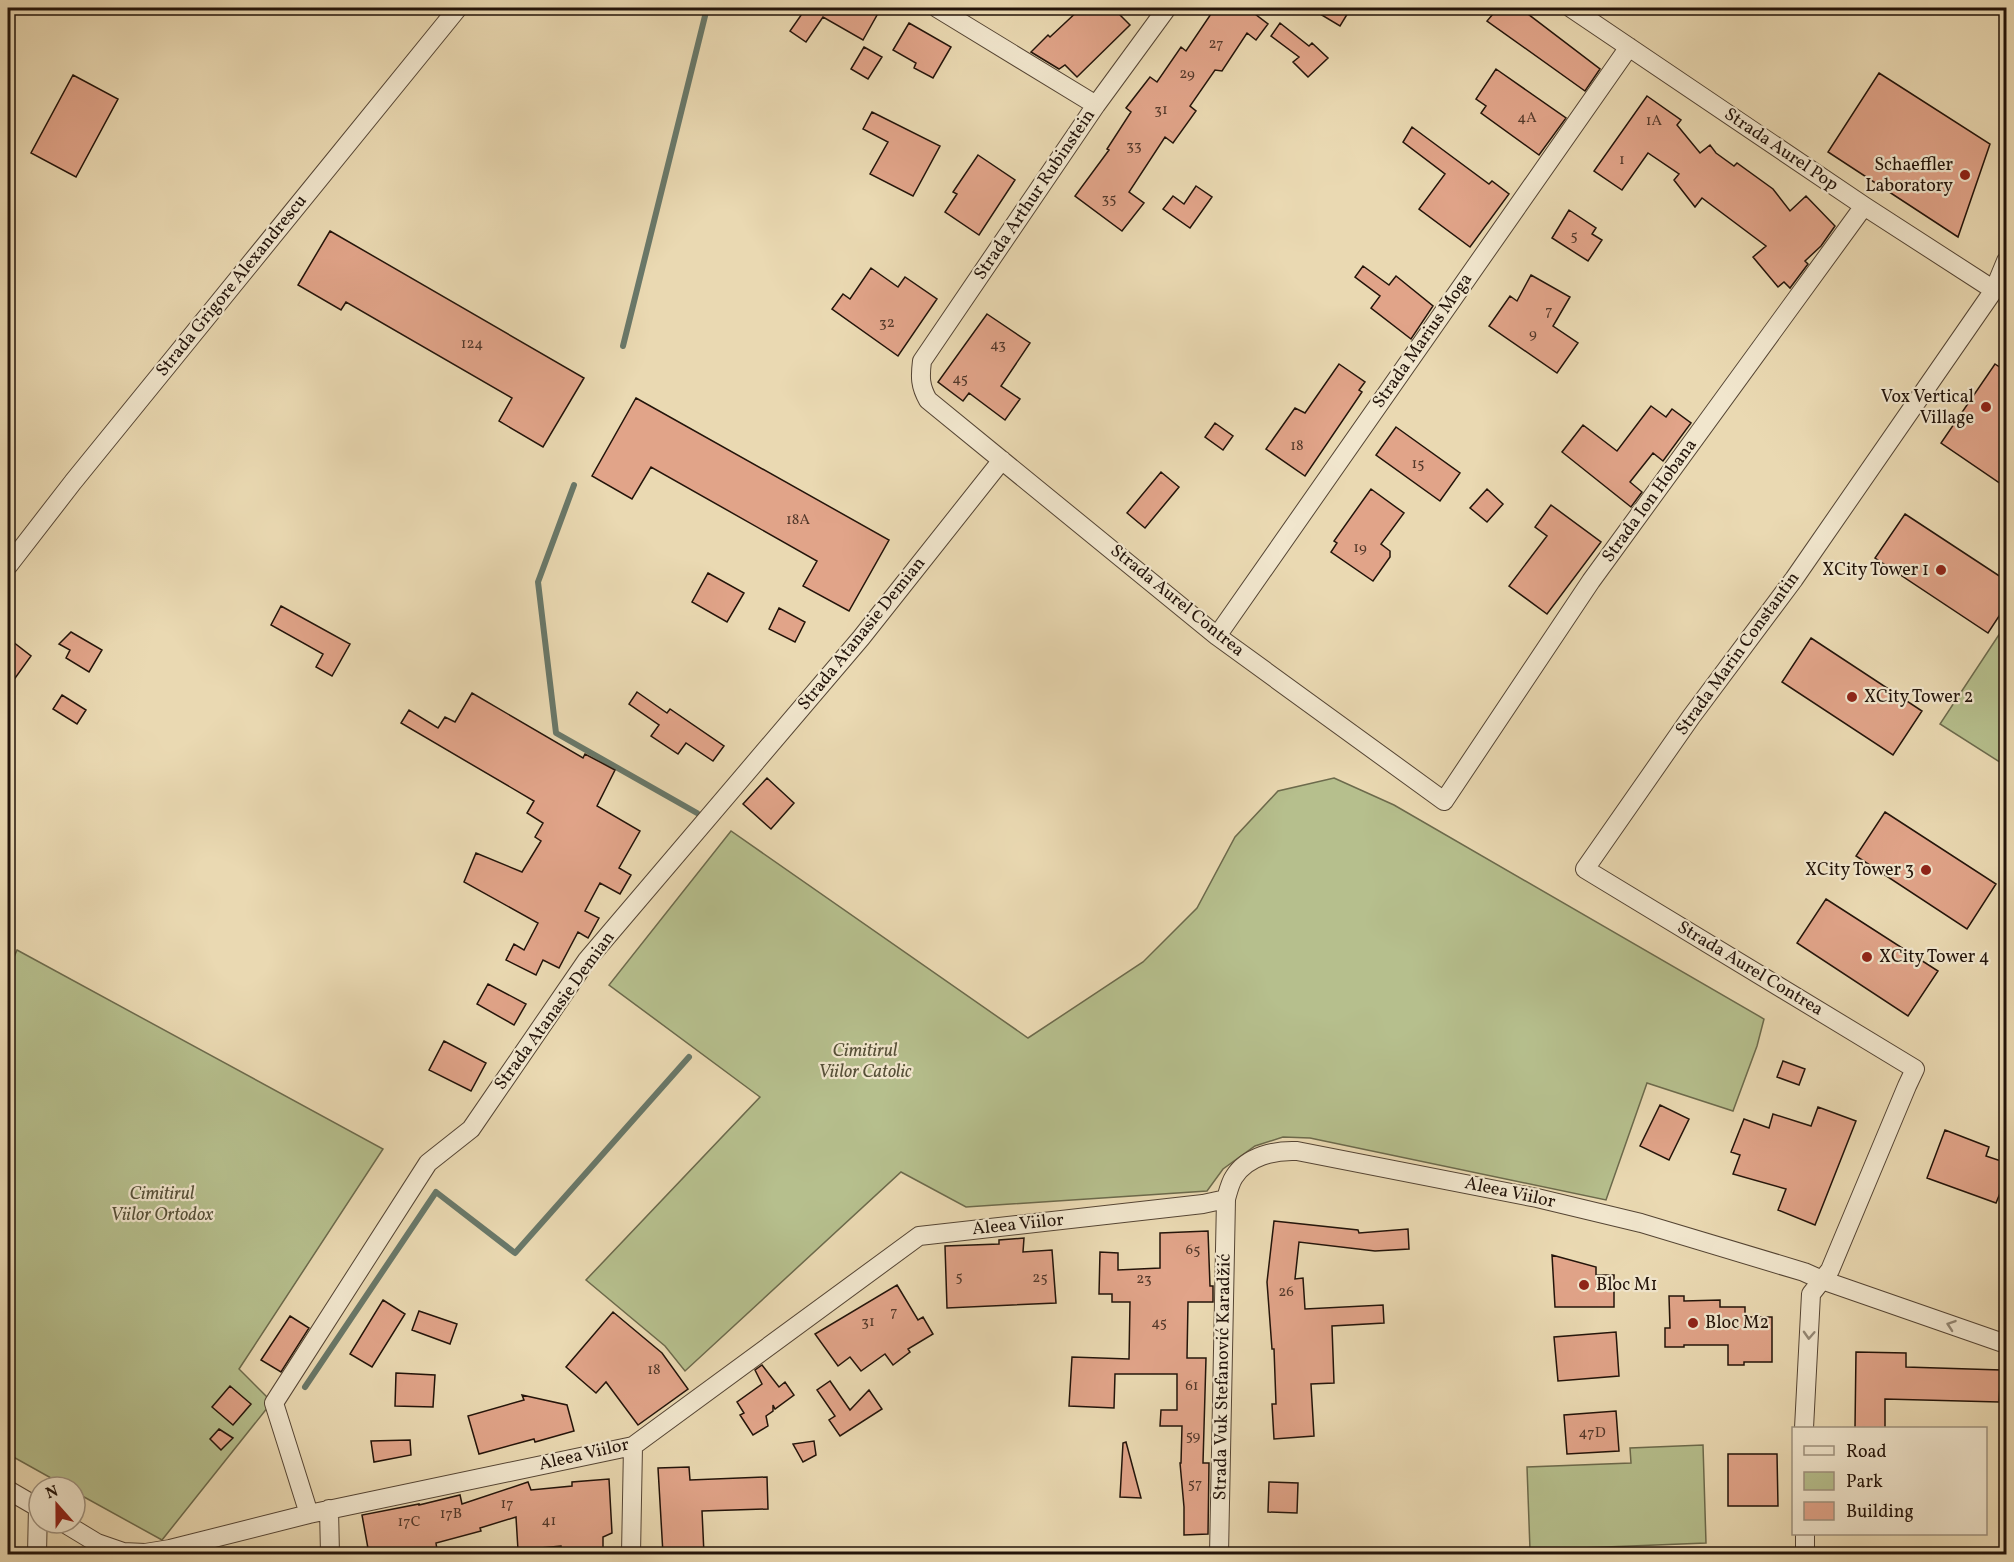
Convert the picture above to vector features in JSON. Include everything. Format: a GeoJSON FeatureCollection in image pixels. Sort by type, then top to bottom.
{"type":"FeatureCollection","features":[{"type":"Feature","properties":{"kind":"street","name":"Strada Grigore Alexandrescu"},"geometry":{"type":"LineString","coordinates":[[8,566],[81,472],[458,8]]}},
{"type":"Feature","properties":{"kind":"street"},"geometry":{"type":"LineString","coordinates":[[937,8],[1096,105]]}},
{"type":"Feature","properties":{"kind":"street","name":"Strada Arthur Rubinstein"},"geometry":{"type":"LineString","coordinates":[[922,389],[920,377],[922,362],[1096,105],[1167,8]]}},
{"type":"Feature","properties":{"kind":"street","name":"Strada Aurel Pop"},"geometry":{"type":"LineString","coordinates":[[1571,8],[1864,206],[1994,290]]}},
{"type":"Feature","properties":{"kind":"street","name":"Strada Marius Moga"},"geometry":{"type":"LineString","coordinates":[[1218,636],[1629,46]]}},
{"type":"Feature","properties":{"kind":"street","name":"Strada Ion Hobana"},"geometry":{"type":"LineString","coordinates":[[1444,801],[1591,581],[1864,206]]}},
{"type":"Feature","properties":{"kind":"street","name":"Strada Marin Constantin"},"geometry":{"type":"LineString","coordinates":[[1585,869],[1691,717],[1794,579],[1994,290],[2007,261]]}},
{"type":"Feature","properties":{"kind":"street","name":"Strada Aurel Contrea"},"geometry":{"type":"LineString","coordinates":[[922,389],[928,400],[1218,636],[1444,801]]}},
{"type":"Feature","properties":{"kind":"street","name":"Strada Atanasie Demian"},"geometry":{"type":"LineString","coordinates":[[309,1514],[274,1403],[428,1163],[471,1129],[587,960],[861,638],[1002,460]]}},
{"type":"Feature","properties":{"kind":"street","name":"Strada Aurel Contrea"},"geometry":{"type":"LineString","coordinates":[[1585,869],[1915,1069],[1830,1270],[1822,1280]]}},
{"type":"Feature","properties":{"kind":"street","name":"Aleea Viilor"},"geometry":{"type":"LineString","coordinates":[[84,1535],[97,1543],[123,1552],[145,1553],[170,1549],[329,1509],[633,1446],[919,1236],[1203,1204],[1226,1199],[1234,1176],[1259,1156],[1282,1150],[1537,1198],[1641,1223],[1804,1272],[2007,1344]]}},
{"type":"Feature","properties":{"kind":"street","name":"Strada Vuk Stefanović Karadžić"},"geometry":{"type":"LineString","coordinates":[[1220,1554],[1226,1199]]}},
{"type":"Feature","properties":{"kind":"street"},"geometry":{"type":"LineString","coordinates":[[1804,1427],[1811,1294],[1822,1280]]}},
{"type":"Feature","properties":{"kind":"street"},"geometry":{"type":"LineString","coordinates":[[631,1554],[633,1446]]}},
{"type":"Feature","properties":{"kind":"street"},"geometry":{"type":"LineString","coordinates":[[8,1490],[27,1501]]}},
{"type":"Feature","properties":{"kind":"street"},"geometry":{"type":"LineString","coordinates":[[329,1509],[330,1554]]}},
{"type":"Feature","properties":{"kind":"street"},"geometry":{"type":"LineString","coordinates":[[37,1554],[38,1535]]}},
{"type":"Feature","properties":{"kind":"street"},"geometry":{"type":"LineString","coordinates":[[1805,1535],[1805,1554]]}},
{"type":"Feature","properties":{"kind":"green space"},"geometry":{"type":"Polygon","coordinates":[[[2006,624],[2006,766],[1940,724],[2006,624]]]}},
{"type":"Feature","properties":{"kind":"green space","name":"Cimitirul Viilor Catolic"},"geometry":{"type":"Polygon","coordinates":[[[1334,778],[1394,805],[1764,1019],[1757,1046],[1733,1111],[1647,1083],[1606,1200],[1310,1138],[1283,1137],[1255,1146],[1223,1169],[1207,1191],[966,1207],[901,1172],[685,1371],[665,1346],[586,1280],[760,1097],[609,985],[731,831],[1028,1038],[1143,962],[1197,908],[1235,837],[1278,791],[1334,778]]]}},
{"type":"Feature","properties":{"kind":"green space","name":"Cimitirul Viilor Ortodox"},"geometry":{"type":"Polygon","coordinates":[[[17,950],[383,1149],[239,1369],[272,1402],[162,1540],[87,1499],[87,1475],[46,1475],[8,1454],[8,971],[17,950]]]}},
{"type":"Feature","properties":{"kind":"green space"},"geometry":{"type":"Polygon","coordinates":[[[1703,1445],[1706,1543],[1530,1550],[1527,1467],[1631,1463],[1630,1448],[1703,1445]]]}},
{"type":"Feature","properties":{"kind":"building"},"geometry":{"type":"Polygon","coordinates":[[[806,8],[881,8],[863,40],[823,17],[806,42],[790,31],[806,8]]]}},
{"type":"Feature","properties":{"kind":"building"},"geometry":{"type":"Polygon","coordinates":[[[1081,8],[1113,8],[1130,25],[1077,77],[1065,65],[1059,69],[1031,52],[1081,8]]]}},
{"type":"Feature","properties":{"kind":"building"},"geometry":{"type":"Polygon","coordinates":[[[1215,8],[1247,8],[1268,24],[1256,40],[1247,33],[1222,71],[1215,70],[1190,106],[1196,111],[1173,143],[1165,137],[1129,192],[1144,203],[1122,231],[1075,196],[1109,150],[1107,149],[1131,112],[1126,108],[1150,77],[1157,82],[1181,47],[1186,51],[1215,8]]]}},
{"type":"Feature","properties":{"kind":"building"},"geometry":{"type":"Polygon","coordinates":[[[1310,8],[1351,8],[1340,26],[1310,8]]]}},
{"type":"Feature","properties":{"kind":"building"},"geometry":{"type":"Polygon","coordinates":[[[1498,8],[1520,8],[1600,69],[1585,91],[1487,21],[1498,8]]]}},
{"type":"Feature","properties":{"kind":"building"},"geometry":{"type":"Polygon","coordinates":[[[909,23],[951,47],[933,78],[914,68],[916,63],[893,50],[909,23]]]}},
{"type":"Feature","properties":{"kind":"building"},"geometry":{"type":"Polygon","coordinates":[[[1280,23],[1309,46],[1312,43],[1328,58],[1308,77],[1293,62],[1299,57],[1271,36],[1280,23]]]}},
{"type":"Feature","properties":{"kind":"building"},"geometry":{"type":"Polygon","coordinates":[[[864,47],[882,57],[868,79],[851,69],[864,47]]]}},
{"type":"Feature","properties":{"kind":"building"},"geometry":{"type":"Polygon","coordinates":[[[1496,69],[1566,118],[1539,155],[1481,113],[1486,106],[1476,99],[1496,69]]]}},
{"type":"Feature","properties":{"kind":"building"},"geometry":{"type":"Polygon","coordinates":[[[1879,73],[1990,144],[1958,237],[1828,152],[1879,73]]]}},
{"type":"Feature","properties":{"kind":"building"},"geometry":{"type":"Polygon","coordinates":[[[73,75],[118,99],[76,177],[31,153],[73,75]]]}},
{"type":"Feature","properties":{"kind":"building"},"geometry":{"type":"Polygon","coordinates":[[[1647,96],[1681,120],[1677,125],[1700,153],[1710,145],[1716,153],[1734,166],[1737,163],[1773,189],[1790,211],[1806,196],[1835,226],[1821,246],[1805,261],[1808,264],[1790,288],[1784,282],[1778,287],[1753,257],[1766,246],[1702,198],[1695,207],[1674,180],[1679,174],[1648,153],[1622,190],[1594,171],[1647,96]]]}},
{"type":"Feature","properties":{"kind":"building"},"geometry":{"type":"Polygon","coordinates":[[[872,112],[940,146],[913,196],[870,174],[888,142],[863,129],[872,112]]]}},
{"type":"Feature","properties":{"kind":"building"},"geometry":{"type":"Polygon","coordinates":[[[1412,127],[1489,184],[1492,181],[1509,194],[1470,247],[1419,209],[1445,174],[1403,142],[1412,127]]]}},
{"type":"Feature","properties":{"kind":"building"},"geometry":{"type":"Polygon","coordinates":[[[978,155],[1015,180],[979,235],[945,212],[957,194],[953,192],[978,155]]]}},
{"type":"Feature","properties":{"kind":"building"},"geometry":{"type":"Polygon","coordinates":[[[1196,186],[1212,197],[1190,228],[1163,209],[1173,196],[1184,204],[1196,186]]]}},
{"type":"Feature","properties":{"kind":"building"},"geometry":{"type":"Polygon","coordinates":[[[1569,210],[1596,228],[1592,234],[1602,240],[1588,261],[1552,238],[1569,210]]]}},
{"type":"Feature","properties":{"kind":"building"},"geometry":{"type":"Polygon","coordinates":[[[330,231],[584,378],[543,447],[499,421],[512,398],[346,302],[341,310],[298,285],[330,231]]]}},
{"type":"Feature","properties":{"kind":"building"},"geometry":{"type":"Polygon","coordinates":[[[1363,266],[1389,285],[1396,276],[1433,306],[1411,339],[1371,308],[1380,296],[1355,277],[1363,266]]]}},
{"type":"Feature","properties":{"kind":"building"},"geometry":{"type":"Polygon","coordinates":[[[871,268],[898,287],[905,277],[937,299],[898,356],[832,309],[843,294],[850,299],[871,268]]]}},
{"type":"Feature","properties":{"kind":"building"},"geometry":{"type":"Polygon","coordinates":[[[1531,275],[1570,297],[1553,326],[1578,343],[1557,373],[1489,326],[1510,296],[1517,301],[1531,275]]]}},
{"type":"Feature","properties":{"kind":"building"},"geometry":{"type":"Polygon","coordinates":[[[987,314],[1030,343],[1001,386],[1020,399],[1005,420],[969,393],[963,401],[938,382],[987,314]]]}},
{"type":"Feature","properties":{"kind":"building"},"geometry":{"type":"Polygon","coordinates":[[[1339,364],[1365,382],[1359,390],[1362,392],[1305,476],[1266,449],[1295,408],[1305,413],[1339,364]]]}},
{"type":"Feature","properties":{"kind":"building","name":"Vox Vertical Village"},"geometry":{"type":"Polygon","coordinates":[[[1995,364],[2007,372],[2007,488],[1941,443],[1995,364]]]}},
{"type":"Feature","properties":{"kind":"building"},"geometry":{"type":"Polygon","coordinates":[[[636,398],[889,540],[849,611],[803,586],[817,561],[651,467],[632,499],[592,476],[636,398]]]}},
{"type":"Feature","properties":{"kind":"building"},"geometry":{"type":"Polygon","coordinates":[[[1651,406],[1666,417],[1672,409],[1691,423],[1663,461],[1653,453],[1630,482],[1642,492],[1631,507],[1562,452],[1583,425],[1617,451],[1651,406]]]}},
{"type":"Feature","properties":{"kind":"building"},"geometry":{"type":"Polygon","coordinates":[[[1215,423],[1233,436],[1223,450],[1205,437],[1215,423]]]}},
{"type":"Feature","properties":{"kind":"building"},"geometry":{"type":"Polygon","coordinates":[[[1396,427],[1460,473],[1440,501],[1376,455],[1396,427]]]}},
{"type":"Feature","properties":{"kind":"building"},"geometry":{"type":"Polygon","coordinates":[[[1161,472],[1179,487],[1145,528],[1127,513],[1161,472]]]}},
{"type":"Feature","properties":{"kind":"building"},"geometry":{"type":"Polygon","coordinates":[[[1371,489],[1404,513],[1381,544],[1390,551],[1390,557],[1373,581],[1331,552],[1337,543],[1334,541],[1371,489]]]}},
{"type":"Feature","properties":{"kind":"building"},"geometry":{"type":"Polygon","coordinates":[[[1487,489],[1503,504],[1487,522],[1470,508],[1487,489]]]}},
{"type":"Feature","properties":{"kind":"building"},"geometry":{"type":"Polygon","coordinates":[[[1551,505],[1601,542],[1547,614],[1509,586],[1547,536],[1535,527],[1551,505]]]}},
{"type":"Feature","properties":{"kind":"building","name":"XCity Tower 1"},"geometry":{"type":"Polygon","coordinates":[[[1905,514],[2007,581],[2007,604],[1988,633],[1875,558],[1905,514]]]}},
{"type":"Feature","properties":{"kind":"building"},"geometry":{"type":"Polygon","coordinates":[[[708,573],[744,593],[727,622],[692,602],[708,573]]]}},
{"type":"Feature","properties":{"kind":"building"},"geometry":{"type":"Polygon","coordinates":[[[281,606],[350,644],[332,676],[316,667],[323,654],[271,625],[281,606]]]}},
{"type":"Feature","properties":{"kind":"building"},"geometry":{"type":"Polygon","coordinates":[[[779,608],[805,622],[795,642],[769,629],[779,608]]]}},
{"type":"Feature","properties":{"kind":"building"},"geometry":{"type":"Polygon","coordinates":[[[71,632],[102,650],[89,672],[66,658],[70,650],[59,644],[71,632]]]}},
{"type":"Feature","properties":{"kind":"building"},"geometry":{"type":"Polygon","coordinates":[[[8,638],[31,656],[8,688],[8,638]]]}},
{"type":"Feature","properties":{"kind":"building","name":"XCity Tower 2"},"geometry":{"type":"Polygon","coordinates":[[[1811,638],[1922,711],[1893,755],[1782,682],[1811,638]]]}},
{"type":"Feature","properties":{"kind":"building"},"geometry":{"type":"Polygon","coordinates":[[[637,692],[667,713],[670,709],[724,746],[713,761],[686,743],[678,754],[651,736],[659,725],[629,704],[637,692]]]}},
{"type":"Feature","properties":{"kind":"building"},"geometry":{"type":"Polygon","coordinates":[[[472,693],[583,758],[585,754],[615,770],[597,806],[640,831],[619,868],[631,875],[620,894],[600,883],[585,911],[599,918],[588,938],[578,932],[559,968],[543,960],[536,975],[506,960],[514,944],[524,950],[538,923],[464,882],[476,853],[522,872],[541,841],[535,837],[543,823],[527,813],[534,801],[401,723],[409,710],[438,728],[445,717],[455,722],[472,693]]]}},
{"type":"Feature","properties":{"kind":"building"},"geometry":{"type":"Polygon","coordinates":[[[62,695],[86,710],[77,724],[53,709],[62,695]]]}},
{"type":"Feature","properties":{"kind":"building"},"geometry":{"type":"Polygon","coordinates":[[[767,778],[794,803],[771,829],[743,804],[767,778]]]}},
{"type":"Feature","properties":{"kind":"building","name":"XCity Tower 3"},"geometry":{"type":"Polygon","coordinates":[[[1885,812],[1996,884],[1967,929],[1856,856],[1885,812]]]}},
{"type":"Feature","properties":{"kind":"building","name":"XCity Tower 4"},"geometry":{"type":"Polygon","coordinates":[[[1826,899],[1938,971],[1908,1016],[1797,943],[1826,899]]]}},
{"type":"Feature","properties":{"kind":"building"},"geometry":{"type":"Polygon","coordinates":[[[488,984],[526,1004],[514,1025],[477,1004],[488,984]]]}},
{"type":"Feature","properties":{"kind":"building"},"geometry":{"type":"Polygon","coordinates":[[[444,1041],[486,1063],[471,1091],[429,1070],[444,1041]]]}},
{"type":"Feature","properties":{"kind":"building"},"geometry":{"type":"Polygon","coordinates":[[[1783,1061],[1805,1069],[1799,1085],[1777,1077],[1783,1061]]]}},
{"type":"Feature","properties":{"kind":"building"},"geometry":{"type":"Polygon","coordinates":[[[1660,1105],[1689,1119],[1669,1160],[1640,1146],[1660,1105]]]}},
{"type":"Feature","properties":{"kind":"building"},"geometry":{"type":"Polygon","coordinates":[[[1818,1107],[1856,1121],[1815,1225],[1778,1210],[1786,1189],[1733,1174],[1740,1155],[1731,1152],[1744,1119],[1769,1128],[1773,1114],[1811,1126],[1818,1107]]]}},
{"type":"Feature","properties":{"kind":"building"},"geometry":{"type":"Polygon","coordinates":[[[1945,1130],[1989,1147],[1986,1156],[2007,1163],[2007,1176],[1996,1203],[1927,1178],[1945,1130]]]}},
{"type":"Feature","properties":{"kind":"building"},"geometry":{"type":"Polygon","coordinates":[[[1274,1221],[1358,1230],[1359,1233],[1408,1229],[1409,1249],[1375,1251],[1299,1242],[1295,1279],[1303,1278],[1305,1309],[1383,1305],[1384,1323],[1332,1326],[1334,1383],[1311,1384],[1314,1436],[1274,1439],[1272,1404],[1276,1404],[1274,1349],[1272,1349],[1267,1282],[1274,1221]]]}},
{"type":"Feature","properties":{"kind":"building"},"geometry":{"type":"Polygon","coordinates":[[[1208,1231],[1210,1286],[1213,1286],[1213,1302],[1188,1302],[1187,1358],[1206,1358],[1203,1463],[1209,1463],[1208,1534],[1184,1535],[1180,1463],[1182,1426],[1160,1426],[1161,1410],[1177,1410],[1177,1374],[1115,1374],[1114,1408],[1069,1406],[1072,1357],[1129,1359],[1130,1302],[1112,1302],[1112,1294],[1099,1294],[1100,1252],[1118,1253],[1118,1270],[1160,1268],[1160,1233],[1208,1231]]]}},
{"type":"Feature","properties":{"kind":"building"},"geometry":{"type":"Polygon","coordinates":[[[1024,1238],[1023,1252],[1052,1250],[1056,1303],[947,1308],[945,1246],[999,1244],[999,1240],[1024,1238]]]}},
{"type":"Feature","properties":{"kind":"building","name":"Bloc M1"},"geometry":{"type":"Polygon","coordinates":[[[1552,1255],[1596,1267],[1596,1275],[1614,1275],[1614,1307],[1555,1307],[1552,1255]]]}},
{"type":"Feature","properties":{"kind":"building"},"geometry":{"type":"Polygon","coordinates":[[[897,1285],[918,1320],[923,1317],[933,1334],[908,1349],[910,1352],[893,1365],[885,1354],[861,1371],[850,1357],[838,1366],[815,1334],[897,1285]]]}},
{"type":"Feature","properties":{"kind":"building"},"geometry":{"type":"Polygon","coordinates":[[[1669,1296],[1684,1296],[1684,1301],[1720,1300],[1720,1307],[1745,1307],[1745,1317],[1772,1317],[1772,1362],[1744,1362],[1744,1365],[1728,1365],[1728,1345],[1665,1347],[1665,1328],[1670,1328],[1669,1296]]]}},
{"type":"Feature","properties":{"kind":"building"},"geometry":{"type":"Polygon","coordinates":[[[383,1300],[405,1314],[372,1367],[350,1354],[383,1300]]]}},
{"type":"Feature","properties":{"kind":"building"},"geometry":{"type":"Polygon","coordinates":[[[419,1311],[457,1324],[450,1344],[412,1330],[419,1311]]]}},
{"type":"Feature","properties":{"kind":"building"},"geometry":{"type":"Polygon","coordinates":[[[613,1312],[662,1353],[688,1389],[638,1425],[606,1382],[596,1393],[566,1367],[613,1312]]]}},
{"type":"Feature","properties":{"kind":"building"},"geometry":{"type":"Polygon","coordinates":[[[290,1316],[309,1328],[281,1372],[261,1360],[290,1316]]]}},
{"type":"Feature","properties":{"kind":"building"},"geometry":{"type":"Polygon","coordinates":[[[1616,1332],[1619,1376],[1558,1381],[1554,1337],[1616,1332]]]}},
{"type":"Feature","properties":{"kind":"building"},"geometry":{"type":"Polygon","coordinates":[[[1856,1352],[1906,1353],[1906,1367],[2001,1370],[1999,1402],[1885,1399],[1885,1427],[1855,1427],[1856,1352]]]}},
{"type":"Feature","properties":{"kind":"building"},"geometry":{"type":"Polygon","coordinates":[[[762,1365],[779,1387],[785,1382],[794,1395],[775,1409],[773,1405],[773,1411],[766,1416],[768,1426],[753,1435],[740,1415],[744,1413],[737,1402],[762,1384],[755,1370],[762,1365]]]}},
{"type":"Feature","properties":{"kind":"building"},"geometry":{"type":"Polygon","coordinates":[[[396,1373],[435,1375],[433,1407],[395,1406],[396,1373]]]}},
{"type":"Feature","properties":{"kind":"building"},"geometry":{"type":"Polygon","coordinates":[[[830,1381],[850,1410],[869,1390],[882,1409],[840,1436],[829,1420],[835,1416],[817,1390],[830,1381]]]}},
{"type":"Feature","properties":{"kind":"building"},"geometry":{"type":"Polygon","coordinates":[[[230,1386],[251,1404],[233,1425],[212,1407],[230,1386]]]}},
{"type":"Feature","properties":{"kind":"building"},"geometry":{"type":"Polygon","coordinates":[[[522,1395],[567,1405],[574,1431],[479,1454],[468,1416],[524,1400],[522,1395]]]}},
{"type":"Feature","properties":{"kind":"building"},"geometry":{"type":"Polygon","coordinates":[[[1616,1411],[1619,1451],[1567,1454],[1564,1415],[1616,1411]]]}},
{"type":"Feature","properties":{"kind":"building"},"geometry":{"type":"Polygon","coordinates":[[[219,1429],[233,1438],[221,1450],[210,1439],[219,1429]]]}},
{"type":"Feature","properties":{"kind":"building"},"geometry":{"type":"Polygon","coordinates":[[[410,1440],[411,1455],[374,1462],[371,1441],[410,1440]]]}},
{"type":"Feature","properties":{"kind":"building"},"geometry":{"type":"Polygon","coordinates":[[[814,1441],[816,1455],[803,1462],[793,1444],[814,1441]]]}},
{"type":"Feature","properties":{"kind":"building"},"geometry":{"type":"Polygon","coordinates":[[[1126,1442],[1141,1498],[1120,1497],[1123,1443],[1126,1442]]]}},
{"type":"Feature","properties":{"kind":"building"},"geometry":{"type":"Polygon","coordinates":[[[1728,1454],[1777,1454],[1778,1506],[1728,1506],[1728,1454]]]}},
{"type":"Feature","properties":{"kind":"building"},"geometry":{"type":"Polygon","coordinates":[[[689,1467],[690,1480],[767,1477],[768,1509],[702,1511],[704,1554],[663,1554],[658,1468],[689,1467]]]}},
{"type":"Feature","properties":{"kind":"building"},"geometry":{"type":"Polygon","coordinates":[[[609,1479],[612,1533],[603,1537],[603,1554],[562,1554],[561,1546],[518,1550],[516,1517],[480,1528],[481,1531],[436,1543],[437,1550],[419,1554],[369,1554],[362,1515],[460,1495],[462,1504],[528,1482],[531,1490],[572,1486],[572,1482],[609,1479]]]}},
{"type":"Feature","properties":{"kind":"building"},"geometry":{"type":"Polygon","coordinates":[[[1269,1482],[1298,1483],[1297,1513],[1268,1512],[1269,1482]]]}},
{"type":"Feature","properties":{"kind":"waterway"},"geometry":{"type":"LineString","coordinates":[[623,346],[707,8]]}},
{"type":"Feature","properties":{"kind":"waterway"},"geometry":{"type":"LineString","coordinates":[[574,485],[538,582],[556,733],[697,813]]}},
{"type":"Feature","properties":{"kind":"waterway"},"geometry":{"type":"LineString","coordinates":[[305,1387],[436,1192],[515,1253],[689,1057]]}},
{"type":"Feature","properties":{"kind":"place","name":"Schaeffler Laboratory"},"geometry":{"type":"Point","coordinates":[1965,175]}},
{"type":"Feature","properties":{"kind":"place","name":"Vox Vertical Village"},"geometry":{"type":"Point","coordinates":[1986,407]}},
{"type":"Feature","properties":{"kind":"place","name":"XCity Tower 1"},"geometry":{"type":"Point","coordinates":[1941,570]}},
{"type":"Feature","properties":{"kind":"place","name":"XCity Tower 2"},"geometry":{"type":"Point","coordinates":[1852,697]}},
{"type":"Feature","properties":{"kind":"place","name":"XCity Tower 3"},"geometry":{"type":"Point","coordinates":[1926,870]}},
{"type":"Feature","properties":{"kind":"place","name":"XCity Tower 4"},"geometry":{"type":"Point","coordinates":[1867,957]}},
{"type":"Feature","properties":{"kind":"place","name":"Bloc M1"},"geometry":{"type":"Point","coordinates":[1584,1285]}},
{"type":"Feature","properties":{"kind":"place","name":"Bloc M2"},"geometry":{"type":"Point","coordinates":[1693,1323]}}]}
